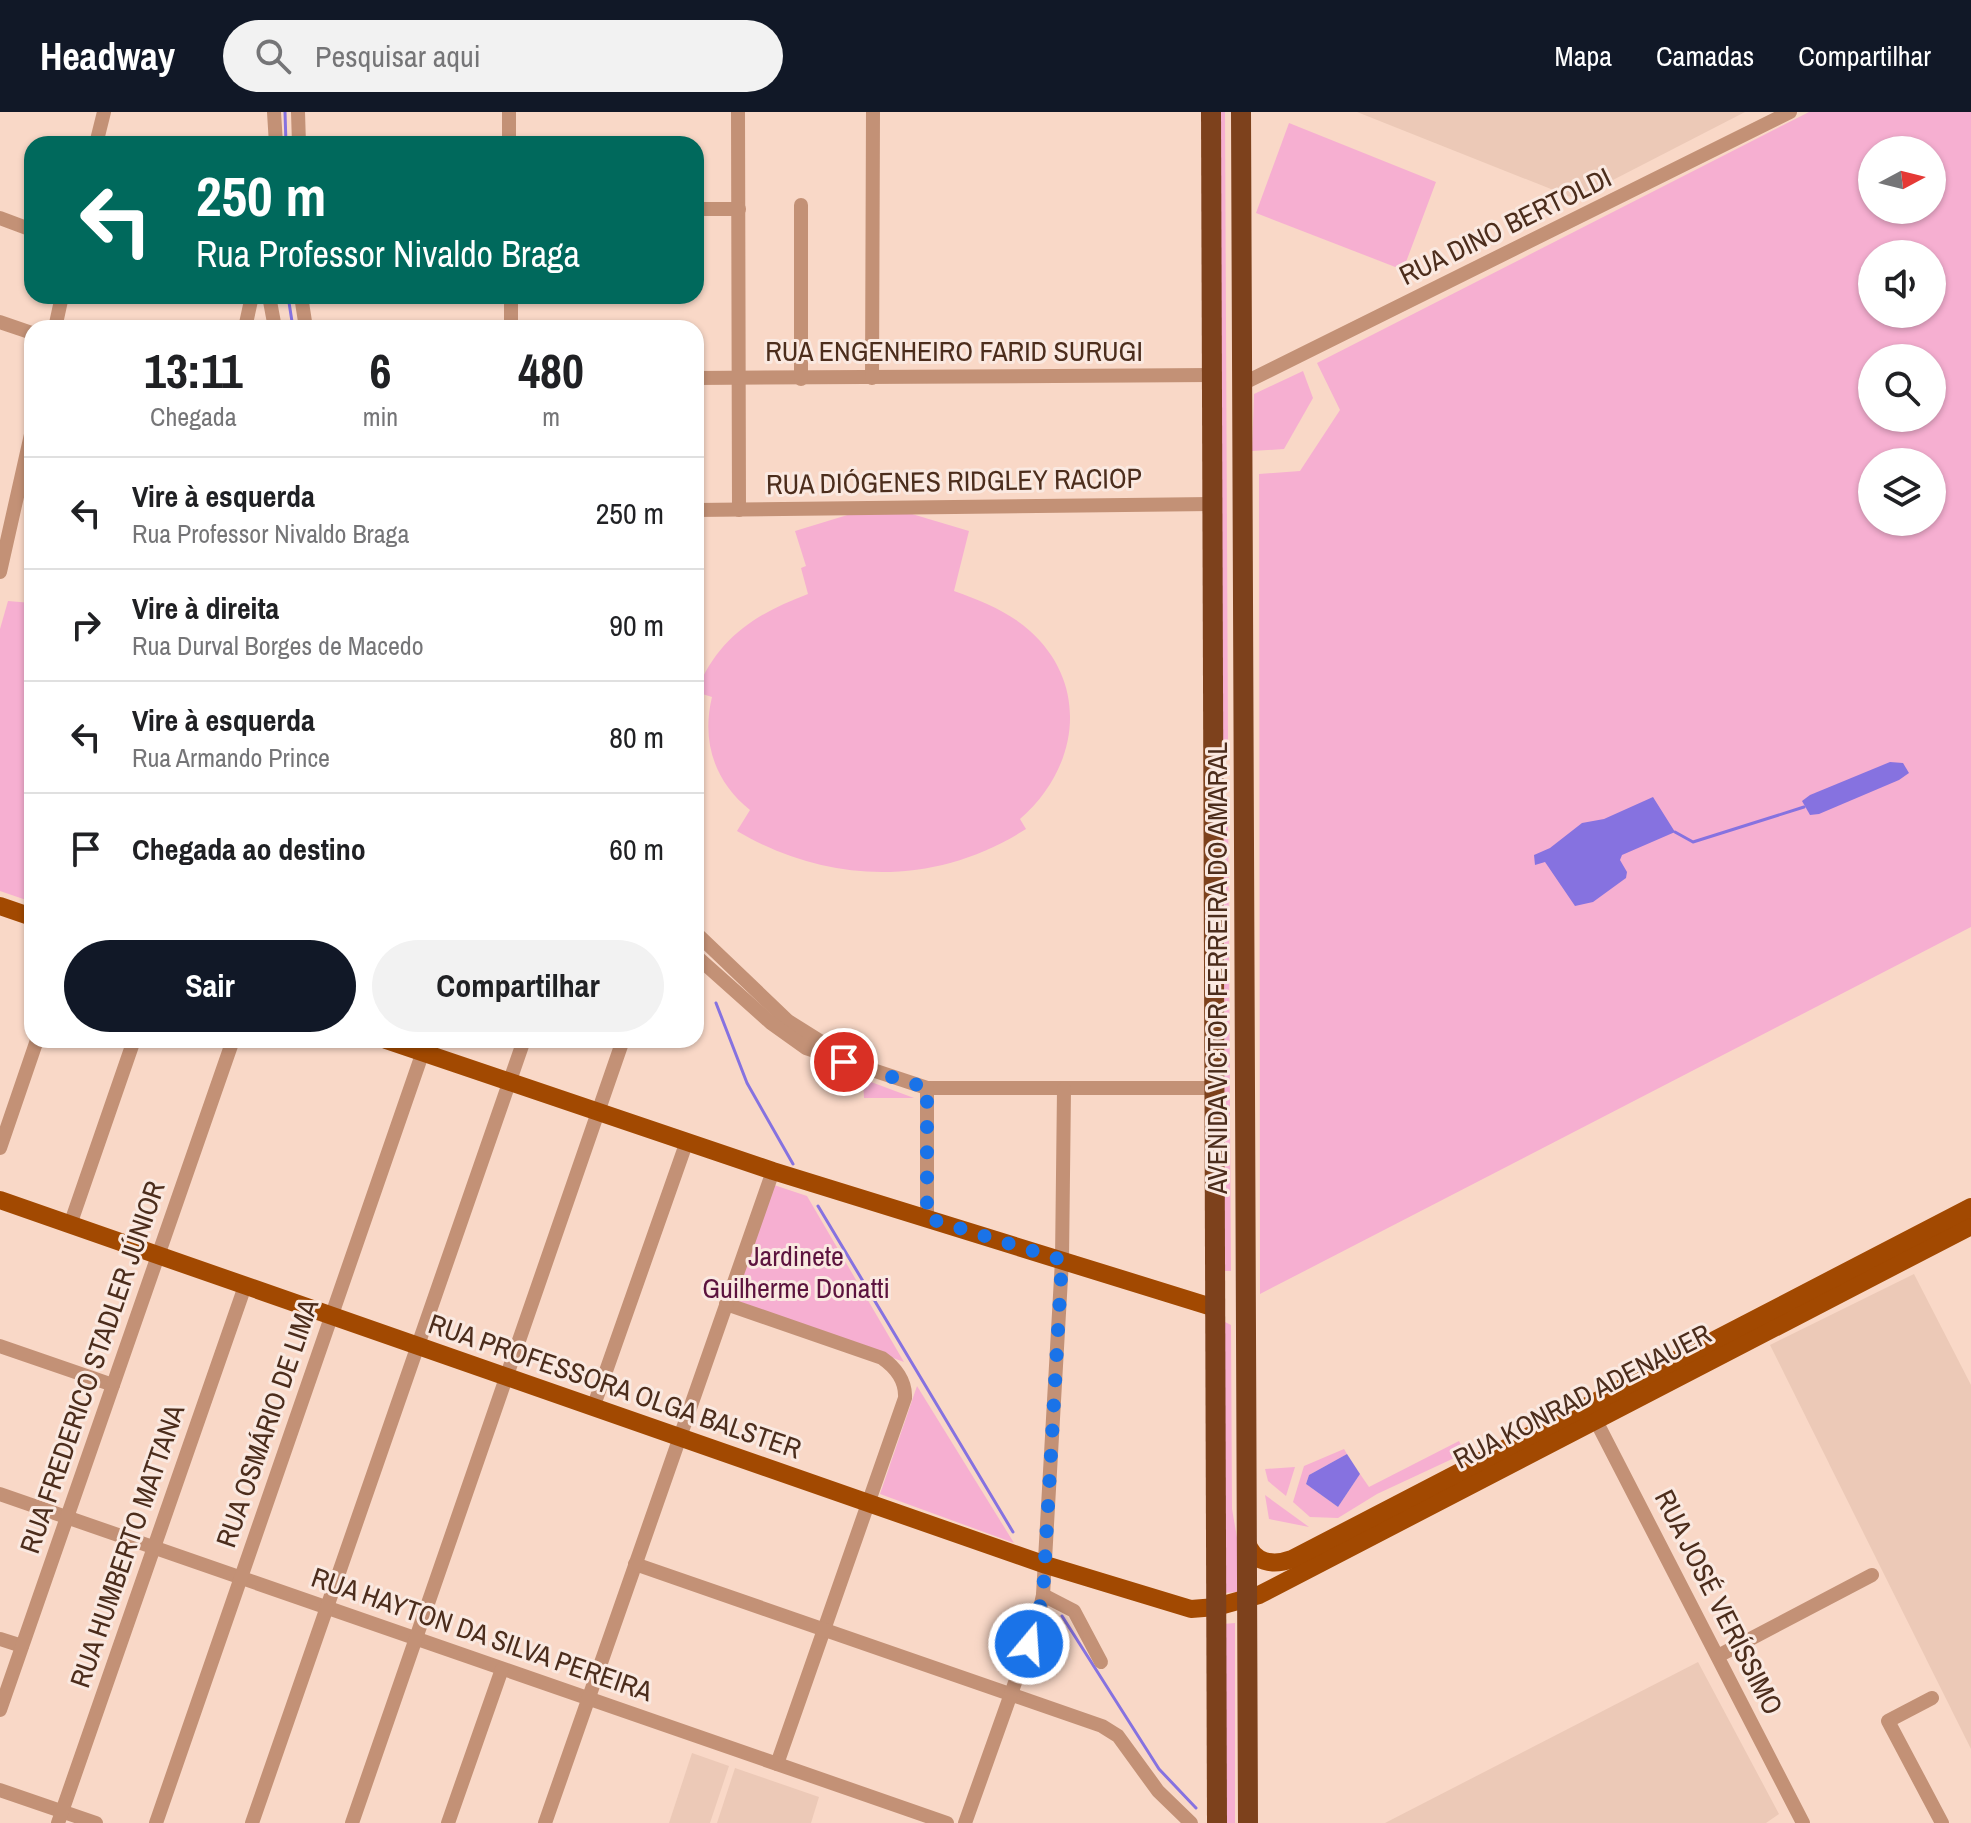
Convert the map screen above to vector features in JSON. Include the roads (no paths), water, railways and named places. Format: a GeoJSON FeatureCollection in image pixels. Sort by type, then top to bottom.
{"type":"FeatureCollection","features":[{"type":"Feature","properties":{"kind":"highway","name":"AVENIDA VICTOR FERREIRA DO AMARAL"},"geometry":{"type":"LineString","coordinates":[[1211,112],[1217,1823]]}},
{"type":"Feature","properties":{"kind":"highway","name":"AVENIDA VICTOR FERREIRA DO AMARAL"},"geometry":{"type":"LineString","coordinates":[[1241,112],[1248,1823]]}},
{"type":"Feature","properties":{"kind":"highway"},"geometry":{"type":"LineString","coordinates":[[1213,747],[1228,757],[1238,755],[1244,747]]}},
{"type":"Feature","properties":{"kind":"highway"},"geometry":{"type":"LineString","coordinates":[[1213,787],[1228,777],[1238,779],[1245,787]]}},
{"type":"Feature","properties":{"kind":"highway"},"geometry":{"type":"LineString","coordinates":[[1215,1308],[1237,1322],[1246,1345]]}},
{"type":"Feature","properties":{"kind":"main road"},"geometry":{"type":"LineString","coordinates":[[0,906],[24,914]]}},
{"type":"Feature","properties":{"kind":"main road"},"geometry":{"type":"LineString","coordinates":[[430,1048],[510,1082],[773,1171],[1215,1308]]}},
{"type":"Feature","properties":{"kind":"main road","name":"RUA PROFESSORA OLGA BALSTER"},"geometry":{"type":"LineString","coordinates":[[0,1200],[1046,1565],[1191,1609],[1216,1607]]}},
{"type":"Feature","properties":{"kind":"main road","name":"RUA KONRAD ADENAUER"},"geometry":{"type":"LineString","coordinates":[[1216,1607],[1248,1599],[1971,1207]]}},
{"type":"Feature","properties":{"kind":"main road","name":"RUA KONRAD ADENAUER"},"geometry":{"type":"LineString","coordinates":[[1247,1542],[1252,1553],[1262,1560],[1286,1561],[1971,1226]]}},
{"type":"Feature","properties":{"kind":"street"},"geometry":{"type":"LineString","coordinates":[[98,136],[104,112]]}},
{"type":"Feature","properties":{"kind":"street"},"geometry":{"type":"LineString","coordinates":[[274,112],[276,136]]}},
{"type":"Feature","properties":{"kind":"street"},"geometry":{"type":"LineString","coordinates":[[298,112],[299,136]]}},
{"type":"Feature","properties":{"kind":"street"},"geometry":{"type":"LineString","coordinates":[[509,112],[509,136]]}},
{"type":"Feature","properties":{"kind":"street"},"geometry":{"type":"LineString","coordinates":[[738,112],[739,510]]}},
{"type":"Feature","properties":{"kind":"street"},"geometry":{"type":"LineString","coordinates":[[872,378],[873,112]]}},
{"type":"Feature","properties":{"kind":"street","name":"RUA DINO BERTOLDI"},"geometry":{"type":"LineString","coordinates":[[1242,384],[1790,112]]}},
{"type":"Feature","properties":{"kind":"street"},"geometry":{"type":"LineString","coordinates":[[801,205],[801,379]]}},
{"type":"Feature","properties":{"kind":"street"},"geometry":{"type":"LineString","coordinates":[[704,209],[739,209]]}},
{"type":"Feature","properties":{"kind":"street"},"geometry":{"type":"LineString","coordinates":[[0,218],[24,227]]}},
{"type":"Feature","properties":{"kind":"street"},"geometry":{"type":"LineString","coordinates":[[0,322],[24,330]]}},
{"type":"Feature","properties":{"kind":"street","name":"RUA ENGENHEIRO FARID SURUGI"},"geometry":{"type":"LineString","coordinates":[[704,378],[1212,375]]}},
{"type":"Feature","properties":{"kind":"street"},"geometry":{"type":"LineString","coordinates":[[0,572],[24,466]]}},
{"type":"Feature","properties":{"kind":"street","name":"RUA DIÓGENES RIDGLEY RACIOP"},"geometry":{"type":"LineString","coordinates":[[704,510],[1212,504]]}},
{"type":"Feature","properties":{"kind":"street"},"geometry":{"type":"LineString","coordinates":[[704,941],[788,1021],[868,1069]]}},
{"type":"Feature","properties":{"kind":"street"},"geometry":{"type":"LineString","coordinates":[[704,963],[788,1037],[821,1054],[927,1088],[1214,1088]]}},
{"type":"Feature","properties":{"kind":"street"},"geometry":{"type":"LineString","coordinates":[[0,1148],[34,1048]]}},
{"type":"Feature","properties":{"kind":"street"},"geometry":{"type":"LineString","coordinates":[[70,1225],[131,1048]]}},
{"type":"Feature","properties":{"kind":"street","name":"RUA FREDERICO STADLER JÚNIOR"},"geometry":{"type":"LineString","coordinates":[[0,1710],[230,1048]]}},
{"type":"Feature","properties":{"kind":"street","name":"RUA OSMÁRIO DE LIMA"},"geometry":{"type":"LineString","coordinates":[[156,1823],[424,1048]]}},
{"type":"Feature","properties":{"kind":"street"},"geometry":{"type":"LineString","coordinates":[[252,1823],[521,1048]]}},
{"type":"Feature","properties":{"kind":"street"},"geometry":{"type":"LineString","coordinates":[[352,1823],[620,1048]]}},
{"type":"Feature","properties":{"kind":"street"},"geometry":{"type":"LineString","coordinates":[[927,1088],[927,1218]]}},
{"type":"Feature","properties":{"kind":"street"},"geometry":{"type":"LineString","coordinates":[[965,1823],[1043,1595],[1062,1260],[1064,1089]]}},
{"type":"Feature","properties":{"kind":"street"},"geometry":{"type":"LineString","coordinates":[[593,1408],[687,1141]]}},
{"type":"Feature","properties":{"kind":"street"},"geometry":{"type":"LineString","coordinates":[[545,1823],[773,1171]]}},
{"type":"Feature","properties":{"kind":"street","name":"RUA HUMBERTO MATTANA"},"geometry":{"type":"LineString","coordinates":[[60,1817],[245,1286]]}},
{"type":"Feature","properties":{"kind":"street"},"geometry":{"type":"LineString","coordinates":[[726,1304],[882,1358],[898,1373],[905,1388],[905,1398],[777,1764]]}},
{"type":"Feature","properties":{"kind":"street"},"geometry":{"type":"LineString","coordinates":[[0,1346],[113,1385]]}},
{"type":"Feature","properties":{"kind":"street","name":"RUA JOSÉ VERÍSSIMO"},"geometry":{"type":"LineString","coordinates":[[1592,1413],[1803,1823]]}},
{"type":"Feature","properties":{"kind":"street","name":"RUA HAYTON DA SILVA PEREIRA"},"geometry":{"type":"LineString","coordinates":[[0,1494],[947,1823]]}},
{"type":"Feature","properties":{"kind":"street"},"geometry":{"type":"LineString","coordinates":[[635,1564],[1102,1726],[1118,1736],[1158,1791],[1191,1823]]}},
{"type":"Feature","properties":{"kind":"street"},"geometry":{"type":"LineString","coordinates":[[1718,1656],[1872,1575]]}},
{"type":"Feature","properties":{"kind":"street"},"geometry":{"type":"LineString","coordinates":[[1043,1595],[1074,1611],[1101,1662]]}},
{"type":"Feature","properties":{"kind":"street"},"geometry":{"type":"LineString","coordinates":[[0,1639],[22,1646]]}},
{"type":"Feature","properties":{"kind":"street"},"geometry":{"type":"LineString","coordinates":[[448,1823],[502,1669]]}},
{"type":"Feature","properties":{"kind":"street"},"geometry":{"type":"LineString","coordinates":[[1932,1698],[1888,1721],[1942,1823]]}},
{"type":"Feature","properties":{"kind":"street"},"geometry":{"type":"LineString","coordinates":[[0,1790],[60,1817],[96,1823]]}},
{"type":"Feature","properties":{"kind":"waterway"},"geometry":{"type":"LineString","coordinates":[[285,112],[286,136]]}},
{"type":"Feature","properties":{"kind":"waterway"},"geometry":{"type":"LineString","coordinates":[[289,304],[292,320]]}},
{"type":"Feature","properties":{"kind":"waterway"},"geometry":{"type":"LineString","coordinates":[[1675,832],[1693,842],[1804,807]]}},
{"type":"Feature","properties":{"kind":"waterway"},"geometry":{"type":"LineString","coordinates":[[716,1003],[747,1083],[793,1164]]}},
{"type":"Feature","properties":{"kind":"waterway"},"geometry":{"type":"LineString","coordinates":[[818,1206],[1013,1532]]}},
{"type":"Feature","properties":{"kind":"waterway"},"geometry":{"type":"LineString","coordinates":[[1062,1616],[1159,1769],[1196,1808]]}},
{"type":"Feature","properties":{"kind":"park label","name":"Jardinete Guilherme Donatti"},"geometry":{"type":"Point","coordinates":[796,1272]}}]}
